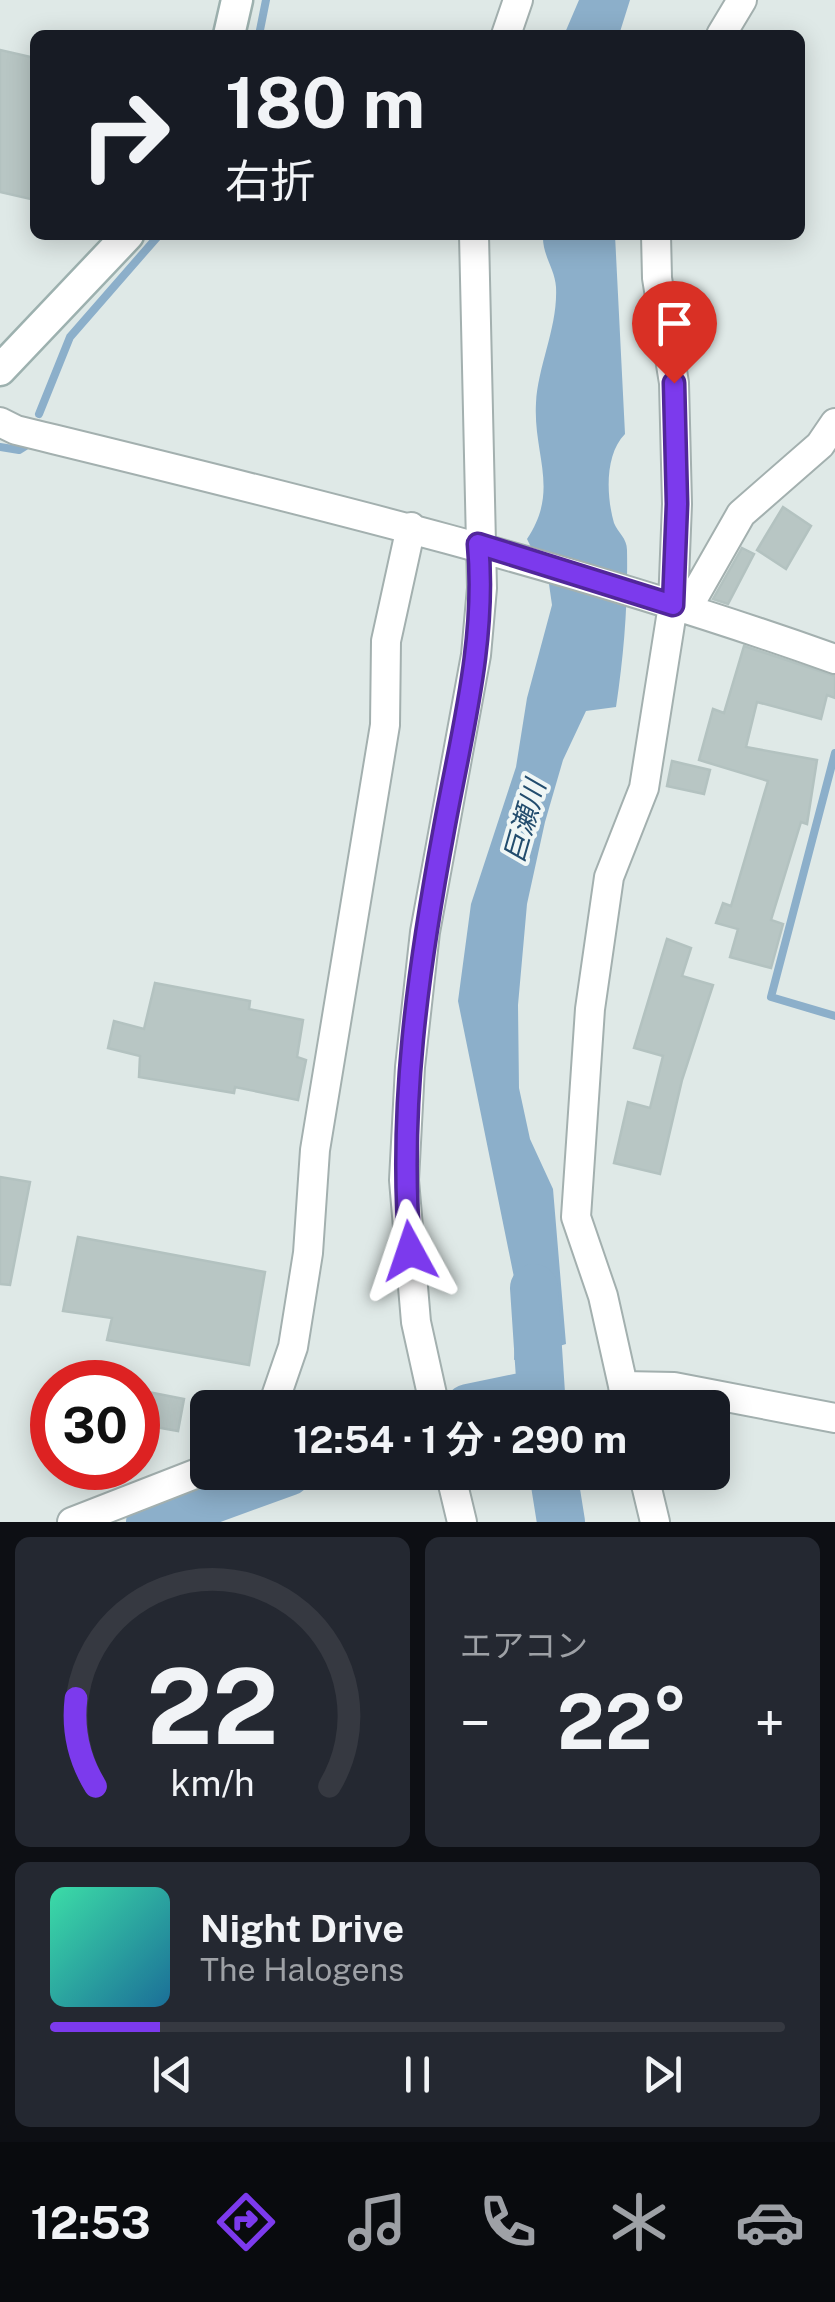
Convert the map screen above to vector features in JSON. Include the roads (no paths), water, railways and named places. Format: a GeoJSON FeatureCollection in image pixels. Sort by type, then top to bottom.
{"type":"FeatureCollection","features":[{"type":"Feature","properties":{"kind":"street"},"geometry":{"type":"LineString","coordinates":[[230,30],[237,0]]}},
{"type":"Feature","properties":{"kind":"street"},"geometry":{"type":"LineString","coordinates":[[508,30],[518,0]]}},
{"type":"Feature","properties":{"kind":"street"},"geometry":{"type":"LineString","coordinates":[[724,30],[742,0]]}},
{"type":"Feature","properties":{"kind":"street"},"geometry":{"type":"LineString","coordinates":[[0,370],[123,240]]}},
{"type":"Feature","properties":{"kind":"street"},"geometry":{"type":"LineString","coordinates":[[431,1390],[416,1322],[404,1180],[410,1067],[425,932],[476,655],[482,588],[474,240]]}},
{"type":"Feature","properties":{"kind":"street"},"geometry":{"type":"LineString","coordinates":[[624,1390],[603,1296],[576,1217],[590,1009],[609,877],[644,788],[670,604],[677,504],[674,383],[657,278],[656,240]]}},
{"type":"Feature","properties":{"kind":"street"},"geometry":{"type":"LineString","coordinates":[[0,422],[16,430],[483,546],[835,659]]}},
{"type":"Feature","properties":{"kind":"street"},"geometry":{"type":"LineString","coordinates":[[670,604],[741,514],[820,444],[835,422]]}},
{"type":"Feature","properties":{"kind":"street"},"geometry":{"type":"LineString","coordinates":[[277,1390],[296,1328],[308,1252],[314,1150],[385,725],[386,642],[410,527]]}},
{"type":"Feature","properties":{"kind":"street"},"geometry":{"type":"LineString","coordinates":[[730,1398],[835,1418]]}},
{"type":"Feature","properties":{"kind":"street"},"geometry":{"type":"LineString","coordinates":[[72,1522],[190,1477]]}},
{"type":"Feature","properties":{"kind":"street"},"geometry":{"type":"LineString","coordinates":[[454,1490],[462,1522]]}},
{"type":"Feature","properties":{"kind":"street"},"geometry":{"type":"LineString","coordinates":[[647,1490],[655,1522]]}},
{"type":"Feature","properties":{"kind":"water"},"geometry":{"type":"Polygon","coordinates":[[[579,0],[630,0],[621,30],[566,30],[579,0]]]}},
{"type":"Feature","properties":{"kind":"water"},"geometry":{"type":"Polygon","coordinates":[[[543,240],[615,240],[625,434],[614,452],[609,488],[614,523],[627,546],[627,589],[616,707],[586,711],[563,760],[527,904],[518,1005],[519,1088],[530,1139],[553,1189],[566,1344],[514,1360],[517,1292],[458,1001],[471,904],[516,767],[527,698],[552,605],[549,584],[527,539],[537,521],[544,488],[536,403],[556,302],[555,280],[543,240]]]}},
{"type":"Feature","properties":{"kind":"waterway"},"geometry":{"type":"LineString","coordinates":[[260,30],[266,0]]}},
{"type":"Feature","properties":{"kind":"waterway"},"geometry":{"type":"LineString","coordinates":[[39,414],[70,337],[155,240]]}},
{"type":"Feature","properties":{"kind":"waterway"},"geometry":{"type":"LineString","coordinates":[[0,447],[19,450],[27,445]]}},
{"type":"Feature","properties":{"kind":"waterway"},"geometry":{"type":"LineString","coordinates":[[835,753],[771,997],[835,1016]]}},
{"type":"Feature","properties":{"kind":"waterway","name":"巨瀬川"},"geometry":{"type":"LineString","coordinates":[[534,1288],[541,1390]]}},
{"type":"Feature","properties":{"kind":"waterway"},"geometry":{"type":"LineString","coordinates":[[150,1522],[238,1490]]}},
{"type":"Feature","properties":{"kind":"waterway","name":"巨瀬川"},"geometry":{"type":"LineString","coordinates":[[556,1490],[561,1522]]}}]}
